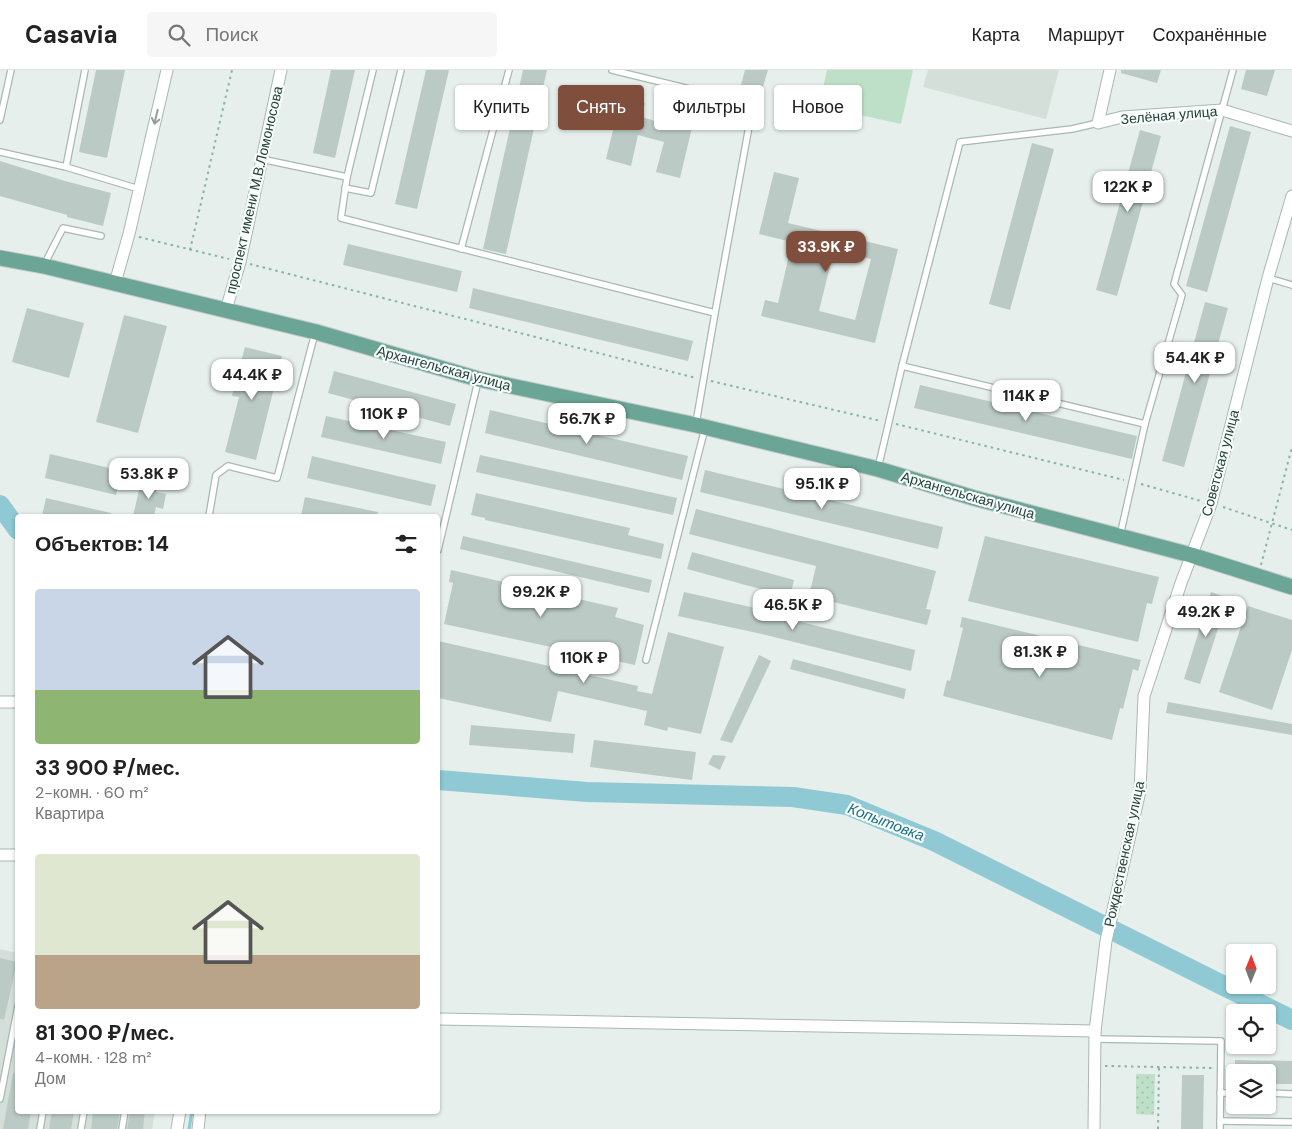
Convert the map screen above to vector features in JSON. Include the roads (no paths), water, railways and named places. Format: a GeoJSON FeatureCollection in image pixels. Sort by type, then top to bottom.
{"type":"FeatureCollection","features":[{"type":"Feature","properties":{"kind":"main road","name":"Архангельская улица"},"geometry":{"type":"LineString","coordinates":[[0,258],[44,266],[316,332],[478,379],[700,426],[878,469],[974,498],[1191,556],[1292,588]]}},
{"type":"Feature","properties":{"kind":"street"},"geometry":{"type":"LineString","coordinates":[[115,283],[129,234],[167,70]]}},
{"type":"Feature","properties":{"kind":"street","name":"проспект имени М.В.Ломоносова"},"geometry":{"type":"LineString","coordinates":[[226,310],[240,262],[281,70]]}},
{"type":"Feature","properties":{"kind":"street","name":"Зелёная улица"},"geometry":{"type":"LineString","coordinates":[[1110,70],[1098,123],[1122,117],[1222,110],[1292,131]]}},
{"type":"Feature","properties":{"kind":"street","name":"Советская улица"},"geometry":{"type":"LineString","coordinates":[[1191,556],[1211,504],[1268,278],[1292,196]]}},
{"type":"Feature","properties":{"kind":"street","name":"Рождественская улица"},"geometry":{"type":"LineString","coordinates":[[1094,1129],[1095,1035],[1107,936],[1140,791],[1144,696],[1191,556]]}},
{"type":"Feature","properties":{"kind":"street"},"geometry":{"type":"LineString","coordinates":[[0,702],[15,702]]}},
{"type":"Feature","properties":{"kind":"street"},"geometry":{"type":"LineString","coordinates":[[0,855],[15,855]]}},
{"type":"Feature","properties":{"kind":"street"},"geometry":{"type":"LineString","coordinates":[[440,1018],[1095,1035]]}},
{"type":"Feature","properties":{"kind":"street"},"geometry":{"type":"LineString","coordinates":[[177,1129],[180,1114]]}},
{"type":"Feature","properties":{"kind":"street"},"geometry":{"type":"LineString","coordinates":[[198,1129],[200,1114]]}},
{"type":"Feature","properties":{"kind":"lane"},"geometry":{"type":"LineString","coordinates":[[0,120],[11,70]]}},
{"type":"Feature","properties":{"kind":"lane"},"geometry":{"type":"LineString","coordinates":[[66,167],[85,70]]}},
{"type":"Feature","properties":{"kind":"lane"},"geometry":{"type":"LineString","coordinates":[[373,70],[347,178],[341,218],[715,313]]}},
{"type":"Feature","properties":{"kind":"lane"},"geometry":{"type":"LineString","coordinates":[[345,188],[371,194],[401,70]]}},
{"type":"Feature","properties":{"kind":"lane"},"geometry":{"type":"LineString","coordinates":[[461,249],[509,70]]}},
{"type":"Feature","properties":{"kind":"lane"},"geometry":{"type":"LineString","coordinates":[[612,70],[710,94],[752,110],[715,313],[704,380],[700,426],[646,660]]}},
{"type":"Feature","properties":{"kind":"lane"},"geometry":{"type":"LineString","coordinates":[[1120,536],[1145,424],[1182,295],[1174,284],[1233,70]]}},
{"type":"Feature","properties":{"kind":"lane"},"geometry":{"type":"LineString","coordinates":[[878,469],[902,366],[960,142],[1072,129],[1098,123]]}},
{"type":"Feature","properties":{"kind":"lane"},"geometry":{"type":"LineString","coordinates":[[0,152],[66,167],[139,189]]}},
{"type":"Feature","properties":{"kind":"lane"},"geometry":{"type":"LineString","coordinates":[[261,159],[347,178]]}},
{"type":"Feature","properties":{"kind":"lane"},"geometry":{"type":"LineString","coordinates":[[44,266],[63,228],[101,236]]}},
{"type":"Feature","properties":{"kind":"lane"},"geometry":{"type":"LineString","coordinates":[[1268,278],[1292,285]]}},
{"type":"Feature","properties":{"kind":"lane"},"geometry":{"type":"LineString","coordinates":[[209,514],[216,475],[228,466],[278,478],[316,332]]}},
{"type":"Feature","properties":{"kind":"lane"},"geometry":{"type":"LineString","coordinates":[[902,366],[1145,424]]}},
{"type":"Feature","properties":{"kind":"lane"},"geometry":{"type":"LineString","coordinates":[[440,541],[478,379]]}},
{"type":"Feature","properties":{"kind":"lane"},"geometry":{"type":"LineString","coordinates":[[0,1099],[15,1022]]}},
{"type":"Feature","properties":{"kind":"lane"},"geometry":{"type":"LineString","coordinates":[[1095,1035],[1221,1041],[1220,1129]]}},
{"type":"Feature","properties":{"kind":"lane"},"geometry":{"type":"LineString","coordinates":[[1220,1093],[1226,1093]]}},
{"type":"Feature","properties":{"kind":"lane"},"geometry":{"type":"LineString","coordinates":[[1276,1094],[1292,1094]]}},
{"type":"Feature","properties":{"kind":"lane"},"geometry":{"type":"LineString","coordinates":[[40,1129],[42,1114]]}},
{"type":"Feature","properties":{"kind":"lane"},"geometry":{"type":"LineString","coordinates":[[82,1129],[84,1114]]}},
{"type":"Feature","properties":{"kind":"lane"},"geometry":{"type":"LineString","coordinates":[[122,1129],[124,1114]]}},
{"type":"Feature","properties":{"kind":"lane"},"geometry":{"type":"LineString","coordinates":[[1220,1121],[1292,1122]]}},
{"type":"Feature","properties":{"kind":"waterway","name":"Копытовка"},"geometry":{"type":"LineString","coordinates":[[0,505],[15,526]]}},
{"type":"Feature","properties":{"kind":"waterway","name":"Копытовка"},"geometry":{"type":"LineString","coordinates":[[440,780],[587,792],[793,797],[847,805],[934,841],[1292,1020]]}},
{"type":"Feature","properties":{"kind":"waterway"},"geometry":{"type":"LineString","coordinates":[[189,1129],[192,1114]]}}]}
